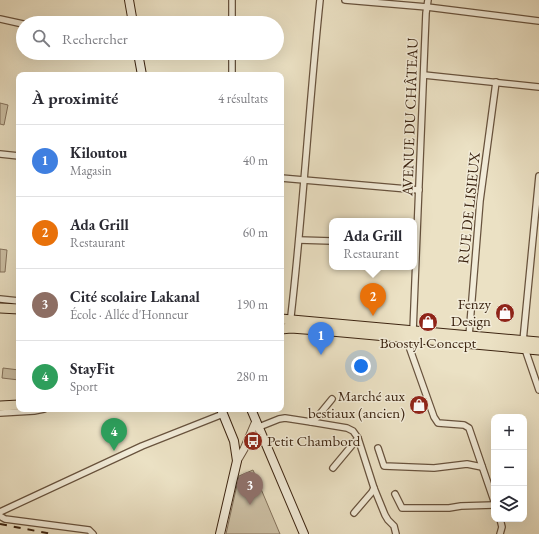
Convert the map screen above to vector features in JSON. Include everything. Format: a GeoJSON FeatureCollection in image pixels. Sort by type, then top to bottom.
{"type":"FeatureCollection","features":[{"type":"Feature","properties":{"kind":"main road"},"geometry":{"type":"LineString","coordinates":[[129,0],[132,16]]}},
{"type":"Feature","properties":{"kind":"main road"},"geometry":{"type":"LineString","coordinates":[[139,60],[141,72]]}},
{"type":"Feature","properties":{"kind":"main road"},"geometry":{"type":"LineString","coordinates":[[0,308],[16,309]]}},
{"type":"Feature","properties":{"kind":"main road"},"geometry":{"type":"LineString","coordinates":[[286,320],[469,336],[524,345],[539,350]]}},
{"type":"Feature","properties":{"kind":"main road"},"geometry":{"type":"LineString","coordinates":[[284,329],[524,345],[539,342]]}},
{"type":"Feature","properties":{"kind":"main road"},"geometry":{"type":"LineString","coordinates":[[0,406],[16,405]]}},
{"type":"Feature","properties":{"kind":"main road"},"geometry":{"type":"LineString","coordinates":[[220,534],[237,461],[234,441],[222,412]]}},
{"type":"Feature","properties":{"kind":"main road"},"geometry":{"type":"LineString","coordinates":[[251,412],[304,534]]}},
{"type":"Feature","properties":{"kind":"street"},"geometry":{"type":"LineString","coordinates":[[232,0],[232,16]]}},
{"type":"Feature","properties":{"kind":"street"},"geometry":{"type":"LineString","coordinates":[[286,320],[291,316],[320,0]]}},
{"type":"Feature","properties":{"kind":"street"},"geometry":{"type":"LineString","coordinates":[[344,0],[427,7],[539,21]]}},
{"type":"Feature","properties":{"kind":"street","name":"AVENUE DU CHÂTEAU"},"geometry":{"type":"LineString","coordinates":[[417,226],[428,0]]}},
{"type":"Feature","properties":{"kind":"street"},"geometry":{"type":"LineString","coordinates":[[0,19],[16,22]]}},
{"type":"Feature","properties":{"kind":"street"},"geometry":{"type":"LineString","coordinates":[[232,60],[232,72]]}},
{"type":"Feature","properties":{"kind":"street"},"geometry":{"type":"LineString","coordinates":[[424,75],[539,88]]}},
{"type":"Feature","properties":{"kind":"street","name":"RUE DE LISIEUX"},"geometry":{"type":"LineString","coordinates":[[469,336],[480,201],[496,82]]}},
{"type":"Feature","properties":{"kind":"street"},"geometry":{"type":"LineString","coordinates":[[0,154],[16,156]]}},
{"type":"Feature","properties":{"kind":"street"},"geometry":{"type":"LineString","coordinates":[[539,176],[524,345],[539,390]]}},
{"type":"Feature","properties":{"kind":"street"},"geometry":{"type":"LineString","coordinates":[[284,178],[419,190]]}},
{"type":"Feature","properties":{"kind":"street"},"geometry":{"type":"LineString","coordinates":[[299,240],[329,241]]}},
{"type":"Feature","properties":{"kind":"street","name":"AVENUE DU CHÂTEAU"},"geometry":{"type":"LineString","coordinates":[[413,330],[415,270]]}},
{"type":"Feature","properties":{"kind":"street"},"geometry":{"type":"LineString","coordinates":[[0,299],[16,301]]}},
{"type":"Feature","properties":{"kind":"street"},"geometry":{"type":"LineString","coordinates":[[406,338],[434,417],[438,423],[464,425],[468,428],[491,492]]}},
{"type":"Feature","properties":{"kind":"street"},"geometry":{"type":"LineString","coordinates":[[311,422],[314,421],[332,399]]}},
{"type":"Feature","properties":{"kind":"street"},"geometry":{"type":"LineString","coordinates":[[0,413],[17,412]]}},
{"type":"Feature","properties":{"kind":"street"},"geometry":{"type":"LineString","coordinates":[[0,512],[142,446],[222,412]]}},
{"type":"Feature","properties":{"kind":"street"},"geometry":{"type":"LineString","coordinates":[[237,461],[257,424],[285,418],[347,428],[353,431],[358,438],[374,488],[385,515],[394,526],[396,534]]}},
{"type":"Feature","properties":{"kind":"street"},"geometry":{"type":"LineString","coordinates":[[333,468],[358,438]]}},
{"type":"Feature","properties":{"kind":"street"},"geometry":{"type":"LineString","coordinates":[[378,448],[384,466],[434,468],[467,464],[482,467]]}},
{"type":"Feature","properties":{"kind":"street"},"geometry":{"type":"LineString","coordinates":[[354,513],[374,488]]}},
{"type":"Feature","properties":{"kind":"street"},"geometry":{"type":"LineString","coordinates":[[395,494],[402,508],[449,508],[491,505]]}},
{"type":"Feature","properties":{"kind":"street"},"geometry":{"type":"LineString","coordinates":[[0,516],[5,519],[91,532]]}},
{"type":"Feature","properties":{"kind":"street"},"geometry":{"type":"LineString","coordinates":[[500,534],[502,527],[501,522]]}},
{"type":"Feature","properties":{"kind":"shaded area"},"geometry":{"type":"Polygon","coordinates":[[[0,103],[8,105],[4,125],[0,124],[0,103]]]}},
{"type":"Feature","properties":{"kind":"shaded area"},"geometry":{"type":"Polygon","coordinates":[[[0,249],[7,250],[5,272],[0,272],[0,249]]]}},
{"type":"Feature","properties":{"kind":"shaded area"},"geometry":{"type":"Polygon","coordinates":[[[3,368],[16,370],[16,380],[2,378],[3,368]]]}},
{"type":"Feature","properties":{"kind":"shaded area"},"geometry":{"type":"Polygon","coordinates":[[[253,470],[280,534],[226,534],[239,476],[253,470]]]}},
{"type":"Feature","properties":{"kind":"railway"},"geometry":{"type":"LineString","coordinates":[[0,524],[52,534]]}},
{"type":"Feature","properties":{"kind":"place","name":"Fenzy Design"},"geometry":{"type":"Point","coordinates":[505,313]}},
{"type":"Feature","properties":{"kind":"place","name":"Ada Grill"},"geometry":{"type":"Point","coordinates":[373,316]}},
{"type":"Feature","properties":{"kind":"place","name":"Boostyl Concept"},"geometry":{"type":"Point","coordinates":[428,322]}},
{"type":"Feature","properties":{"kind":"place","name":"Kiloutou"},"geometry":{"type":"Point","coordinates":[321,355]}},
{"type":"Feature","properties":{"kind":"place","name":"Marché aux bestiaux (ancien)"},"geometry":{"type":"Point","coordinates":[419,405]}},
{"type":"Feature","properties":{"kind":"place","name":"Petit Chambord"},"geometry":{"type":"Point","coordinates":[253,441]}},
{"type":"Feature","properties":{"kind":"place","name":"StayFit"},"geometry":{"type":"Point","coordinates":[114,451]}},
{"type":"Feature","properties":{"kind":"place","name":"Cité scolaire Lakanal"},"geometry":{"type":"Point","coordinates":[250,505]}}]}
